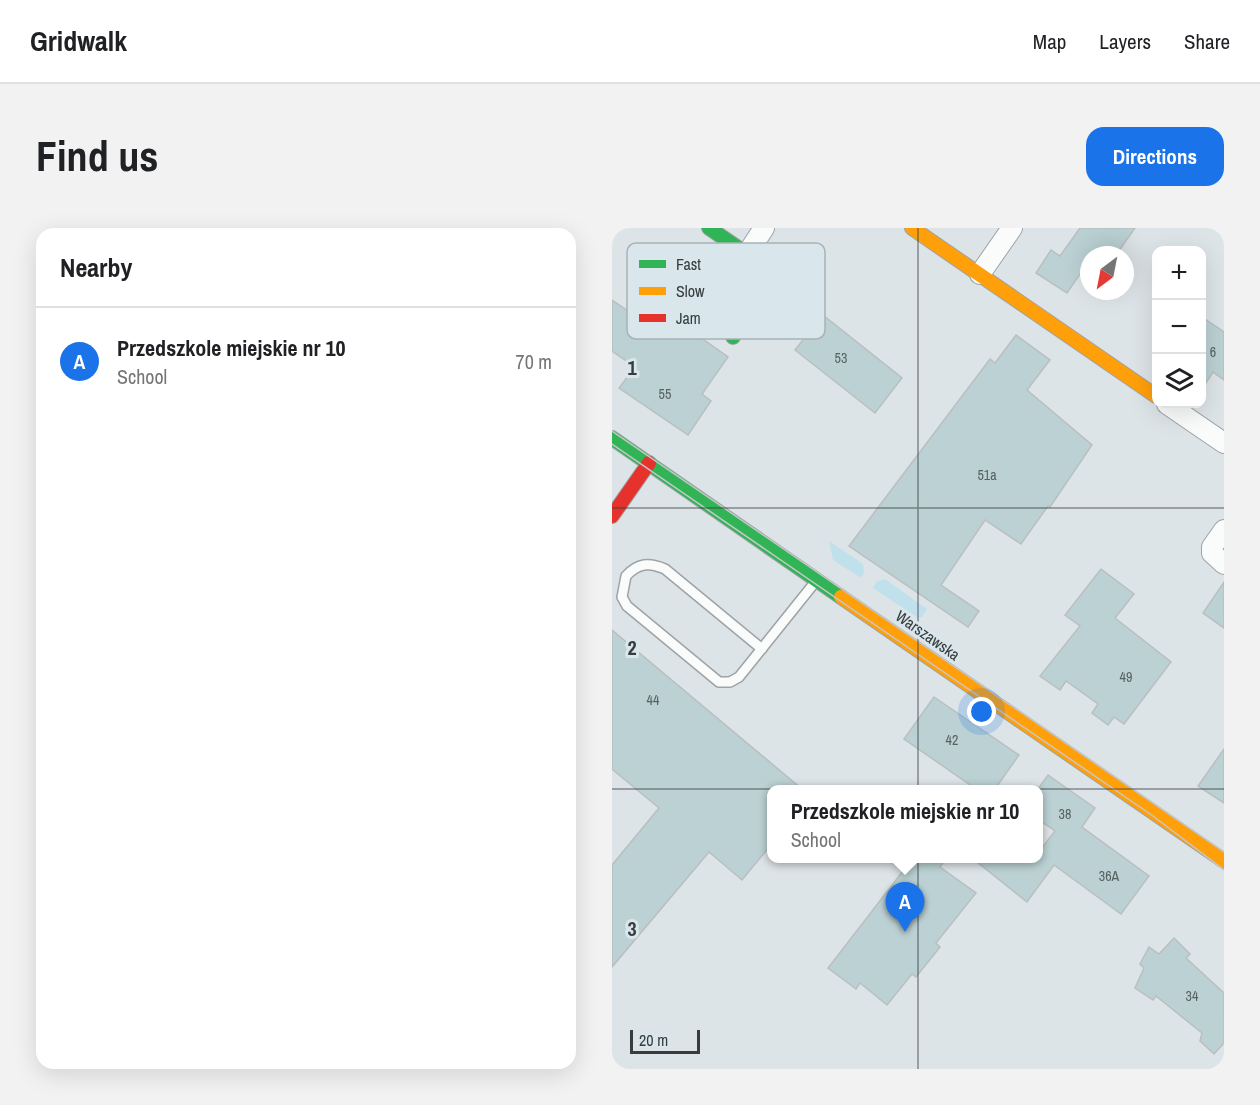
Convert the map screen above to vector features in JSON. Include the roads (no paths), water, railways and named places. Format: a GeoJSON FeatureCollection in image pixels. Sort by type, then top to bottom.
{"type":"FeatureCollection","features":[{"type":"Feature","properties":{"kind":"street"},"geometry":{"type":"LineString","coordinates":[[709,228],[731,243]]}},
{"type":"Feature","properties":{"kind":"street"},"geometry":{"type":"LineString","coordinates":[[754,243],[764,228]]}},
{"type":"Feature","properties":{"kind":"street"},"geometry":{"type":"LineString","coordinates":[[912,228],[1152,393]]}},
{"type":"Feature","properties":{"kind":"street"},"geometry":{"type":"LineString","coordinates":[[980,274],[1012,228]]}},
{"type":"Feature","properties":{"kind":"street"},"geometry":{"type":"LineString","coordinates":[[1173,408],[1224,443]]}},
{"type":"Feature","properties":{"kind":"street","name":"Warszawska"},"geometry":{"type":"LineString","coordinates":[[612,438],[1224,861]]}},
{"type":"Feature","properties":{"kind":"street"},"geometry":{"type":"LineString","coordinates":[[612,516],[649,463]]}},
{"type":"Feature","properties":{"kind":"street"},"geometry":{"type":"LineString","coordinates":[[1224,530],[1212,547],[1212,553],[1224,564]]}},
{"type":"Feature","properties":{"kind":"lane"},"geometry":{"type":"LineString","coordinates":[[762,649],[665,569],[654,564],[643,564],[626,576],[622,597],[627,606],[711,678],[719,682],[730,682],[739,677],[762,649],[817,579]]}},
{"type":"Feature","properties":{"kind":"tram line"},"geometry":{"type":"LineString","coordinates":[[612,431],[1224,852]]}},
{"type":"Feature","properties":{"kind":"tram line"},"geometry":{"type":"LineString","coordinates":[[612,444],[1153,816],[1224,870]]}},
{"type":"Feature","properties":{"kind":"place","name":"Przedszkole miejskie nr 10"},"geometry":{"type":"Point","coordinates":[905,932]}}]}
